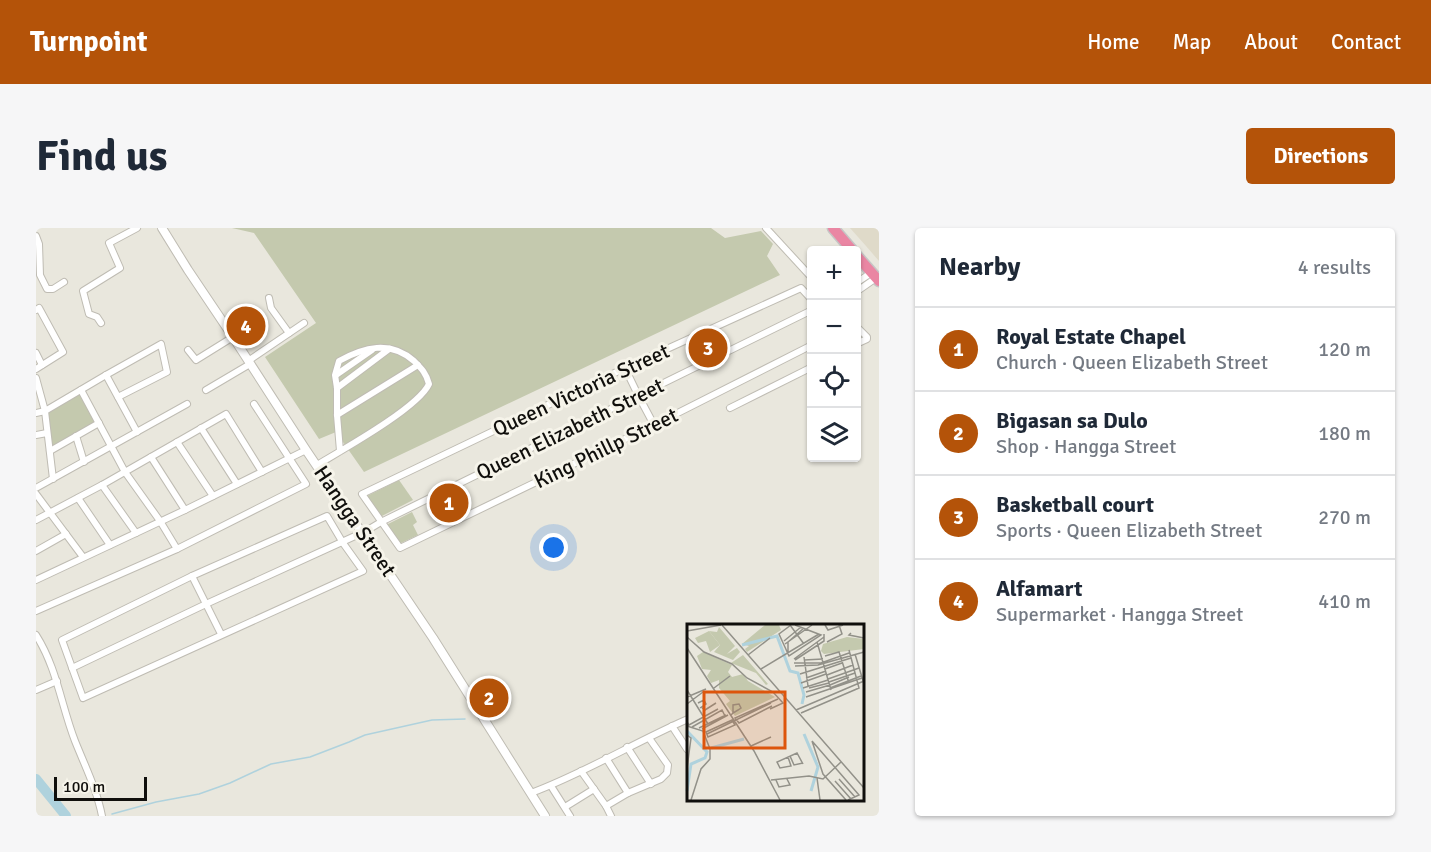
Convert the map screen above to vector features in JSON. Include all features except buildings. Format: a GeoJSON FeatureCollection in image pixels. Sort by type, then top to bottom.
{"type":"FeatureCollection","features":[{"type":"Feature","properties":{"kind":"highway"},"geometry":{"type":"LineString","coordinates":[[833,228],[849,246]]}},
{"type":"Feature","properties":{"kind":"highway"},"geometry":{"type":"LineString","coordinates":[[861,261],[875,278]]}},
{"type":"Feature","properties":{"kind":"street"},"geometry":{"type":"LineString","coordinates":[[101,323],[97,317],[90,314],[83,291],[120,268],[110,243],[137,228]]}},
{"type":"Feature","properties":{"kind":"street","name":"Hangga Street"},"geometry":{"type":"LineString","coordinates":[[162,228],[306,450],[433,638],[545,816]]}},
{"type":"Feature","properties":{"kind":"street"},"geometry":{"type":"LineString","coordinates":[[766,228],[807,273]]}},
{"type":"Feature","properties":{"kind":"street"},"geometry":{"type":"LineString","coordinates":[[36,236],[38,276],[50,290],[64,282]]}},
{"type":"Feature","properties":{"kind":"street"},"geometry":{"type":"LineString","coordinates":[[861,288],[875,278]]}},
{"type":"Feature","properties":{"kind":"street","name":"Queen Victoria Street"},"geometry":{"type":"LineString","coordinates":[[381,522],[362,494],[625,368],[801,288],[807,295]]}},
{"type":"Feature","properties":{"kind":"street"},"geometry":{"type":"LineString","coordinates":[[269,298],[271,308],[289,333]]}},
{"type":"Feature","properties":{"kind":"street"},"geometry":{"type":"LineString","coordinates":[[36,353],[39,367],[63,352],[38,309]]}},
{"type":"Feature","properties":{"kind":"street","name":"Queen Elizabeth Street"},"geometry":{"type":"LineString","coordinates":[[72,668],[206,604],[343,543],[381,522],[807,312]]}},
{"type":"Feature","properties":{"kind":"street"},"geometry":{"type":"LineString","coordinates":[[206,390],[304,323]]}},
{"type":"Feature","properties":{"kind":"street"},"geometry":{"type":"LineString","coordinates":[[861,331],[867,339],[861,342]]}},
{"type":"Feature","properties":{"kind":"street"},"geometry":{"type":"LineString","coordinates":[[188,350],[196,360],[233,337]]}},
{"type":"Feature","properties":{"kind":"street"},"geometry":{"type":"LineString","coordinates":[[36,413],[45,411],[161,345],[167,372],[117,397]]}},
{"type":"Feature","properties":{"kind":"street"},"geometry":{"type":"LineString","coordinates":[[317,465],[340,451],[396,415],[426,391],[429,384],[426,374],[406,354],[377,347],[335,375],[340,451]]}},
{"type":"Feature","properties":{"kind":"street","name":"King Phillp Street"},"geometry":{"type":"LineString","coordinates":[[381,522],[400,548],[654,425],[807,348]]}},
{"type":"Feature","properties":{"kind":"street"},"geometry":{"type":"LineString","coordinates":[[337,388],[389,349]]}},
{"type":"Feature","properties":{"kind":"street"},"geometry":{"type":"LineString","coordinates":[[337,415],[418,365]]}},
{"type":"Feature","properties":{"kind":"street"},"geometry":{"type":"LineString","coordinates":[[625,368],[654,425]]}},
{"type":"Feature","properties":{"kind":"street"},"geometry":{"type":"LineString","coordinates":[[730,408],[807,370]]}},
{"type":"Feature","properties":{"kind":"street"},"geometry":{"type":"LineString","coordinates":[[106,375],[137,432]]}},
{"type":"Feature","properties":{"kind":"street"},"geometry":{"type":"LineString","coordinates":[[36,378],[45,411],[53,478]]}},
{"type":"Feature","properties":{"kind":"street"},"geometry":{"type":"LineString","coordinates":[[81,390],[125,472],[177,549]]}},
{"type":"Feature","properties":{"kind":"street"},"geometry":{"type":"LineString","coordinates":[[36,488],[187,404]]}},
{"type":"Feature","properties":{"kind":"street"},"geometry":{"type":"LineString","coordinates":[[36,611],[177,549],[306,484],[254,404]]}},
{"type":"Feature","properties":{"kind":"street"},"geometry":{"type":"LineString","coordinates":[[36,520],[226,414],[262,472]]}},
{"type":"Feature","properties":{"kind":"street"},"geometry":{"type":"LineString","coordinates":[[50,451],[99,423]]}},
{"type":"Feature","properties":{"kind":"street"},"geometry":{"type":"LineString","coordinates":[[201,428],[237,484]]}},
{"type":"Feature","properties":{"kind":"street"},"geometry":{"type":"LineString","coordinates":[[36,435],[47,433]]}},
{"type":"Feature","properties":{"kind":"street"},"geometry":{"type":"LineString","coordinates":[[76,436],[84,462]]}},
{"type":"Feature","properties":{"kind":"street"},"geometry":{"type":"LineString","coordinates":[[177,442],[213,496]]}},
{"type":"Feature","properties":{"kind":"street"},"geometry":{"type":"LineString","coordinates":[[36,580],[306,450]]}},
{"type":"Feature","properties":{"kind":"street"},"geometry":{"type":"LineString","coordinates":[[151,457],[185,510]]}},
{"type":"Feature","properties":{"kind":"street"},"geometry":{"type":"LineString","coordinates":[[102,485],[136,533]]}},
{"type":"Feature","properties":{"kind":"street"},"geometry":{"type":"LineString","coordinates":[[36,494],[82,557]]}},
{"type":"Feature","properties":{"kind":"street"},"geometry":{"type":"LineString","coordinates":[[78,498],[110,545]]}},
{"type":"Feature","properties":{"kind":"street"},"geometry":{"type":"LineString","coordinates":[[327,516],[343,543],[363,571],[83,698],[62,640],[192,576],[327,516]]}},
{"type":"Feature","properties":{"kind":"street"},"geometry":{"type":"LineString","coordinates":[[36,551],[66,534]]}},
{"type":"Feature","properties":{"kind":"street"},"geometry":{"type":"LineString","coordinates":[[192,576],[221,634]]}},
{"type":"Feature","properties":{"kind":"street"},"geometry":{"type":"LineString","coordinates":[[36,635],[47,654],[57,681],[75,740],[98,798],[102,816]]}},
{"type":"Feature","properties":{"kind":"street"},"geometry":{"type":"LineString","coordinates":[[36,690],[57,681]]}},
{"type":"Feature","properties":{"kind":"street"},"geometry":{"type":"LineString","coordinates":[[531,793],[551,786],[687,719]]}},
{"type":"Feature","properties":{"kind":"street"},"geometry":{"type":"LineString","coordinates":[[672,726],[687,749]]}},
{"type":"Feature","properties":{"kind":"street"},"geometry":{"type":"LineString","coordinates":[[606,806],[628,793],[662,779],[668,769],[666,762],[649,738]]}},
{"type":"Feature","properties":{"kind":"street"},"geometry":{"type":"LineString","coordinates":[[627,747],[651,784]]}},
{"type":"Feature","properties":{"kind":"street"},"geometry":{"type":"LineString","coordinates":[[606,758],[628,793]]}},
{"type":"Feature","properties":{"kind":"street"},"geometry":{"type":"LineString","coordinates":[[581,771],[611,816]]}},
{"type":"Feature","properties":{"kind":"street"},"geometry":{"type":"LineString","coordinates":[[551,786],[570,816]]}},
{"type":"Feature","properties":{"kind":"street"},"geometry":{"type":"LineString","coordinates":[[565,807],[594,789]]}},
{"type":"Feature","properties":{"kind":"shaded area"},"geometry":{"type":"Polygon","coordinates":[[[850,228],[879,228],[879,261],[866,246],[850,228]]]}},
{"type":"Feature","properties":{"kind":"green space"},"geometry":{"type":"Polygon","coordinates":[[[232,228],[711,228],[725,238],[761,231],[773,244],[767,256],[780,275],[364,472],[336,432],[319,439],[265,357],[316,323],[254,233],[232,228]]]}},
{"type":"Feature","properties":{"kind":"green space"},"geometry":{"type":"Polygon","coordinates":[[[80,393],[96,423],[51,447],[48,413],[80,393]]]}},
{"type":"Feature","properties":{"kind":"green space"},"geometry":{"type":"Polygon","coordinates":[[[399,480],[413,500],[380,517],[367,496],[399,480]]]}},
{"type":"Feature","properties":{"kind":"green space"},"geometry":{"type":"Polygon","coordinates":[[[412,512],[417,522],[413,525],[418,535],[399,544],[386,525],[412,512]]]}},
{"type":"Feature","properties":{"kind":"waterway"},"geometry":{"type":"LineString","coordinates":[[112,814],[156,802],[199,794],[271,764],[310,757],[365,735],[432,720],[465,719]]}},
{"type":"Feature","properties":{"kind":"waterway"},"geometry":{"type":"LineString","coordinates":[[36,779],[66,816]]}},
{"type":"Feature","properties":{"kind":"place","name":"Alfamart"},"geometry":{"type":"Point","coordinates":[246,326]}},
{"type":"Feature","properties":{"kind":"place","name":"Basketball court"},"geometry":{"type":"Point","coordinates":[708,348]}},
{"type":"Feature","properties":{"kind":"place","name":"Royal Estate Chapel"},"geometry":{"type":"Point","coordinates":[449,503]}},
{"type":"Feature","properties":{"kind":"place","name":"Bigasan sa Dulo"},"geometry":{"type":"Point","coordinates":[489,698]}}]}
